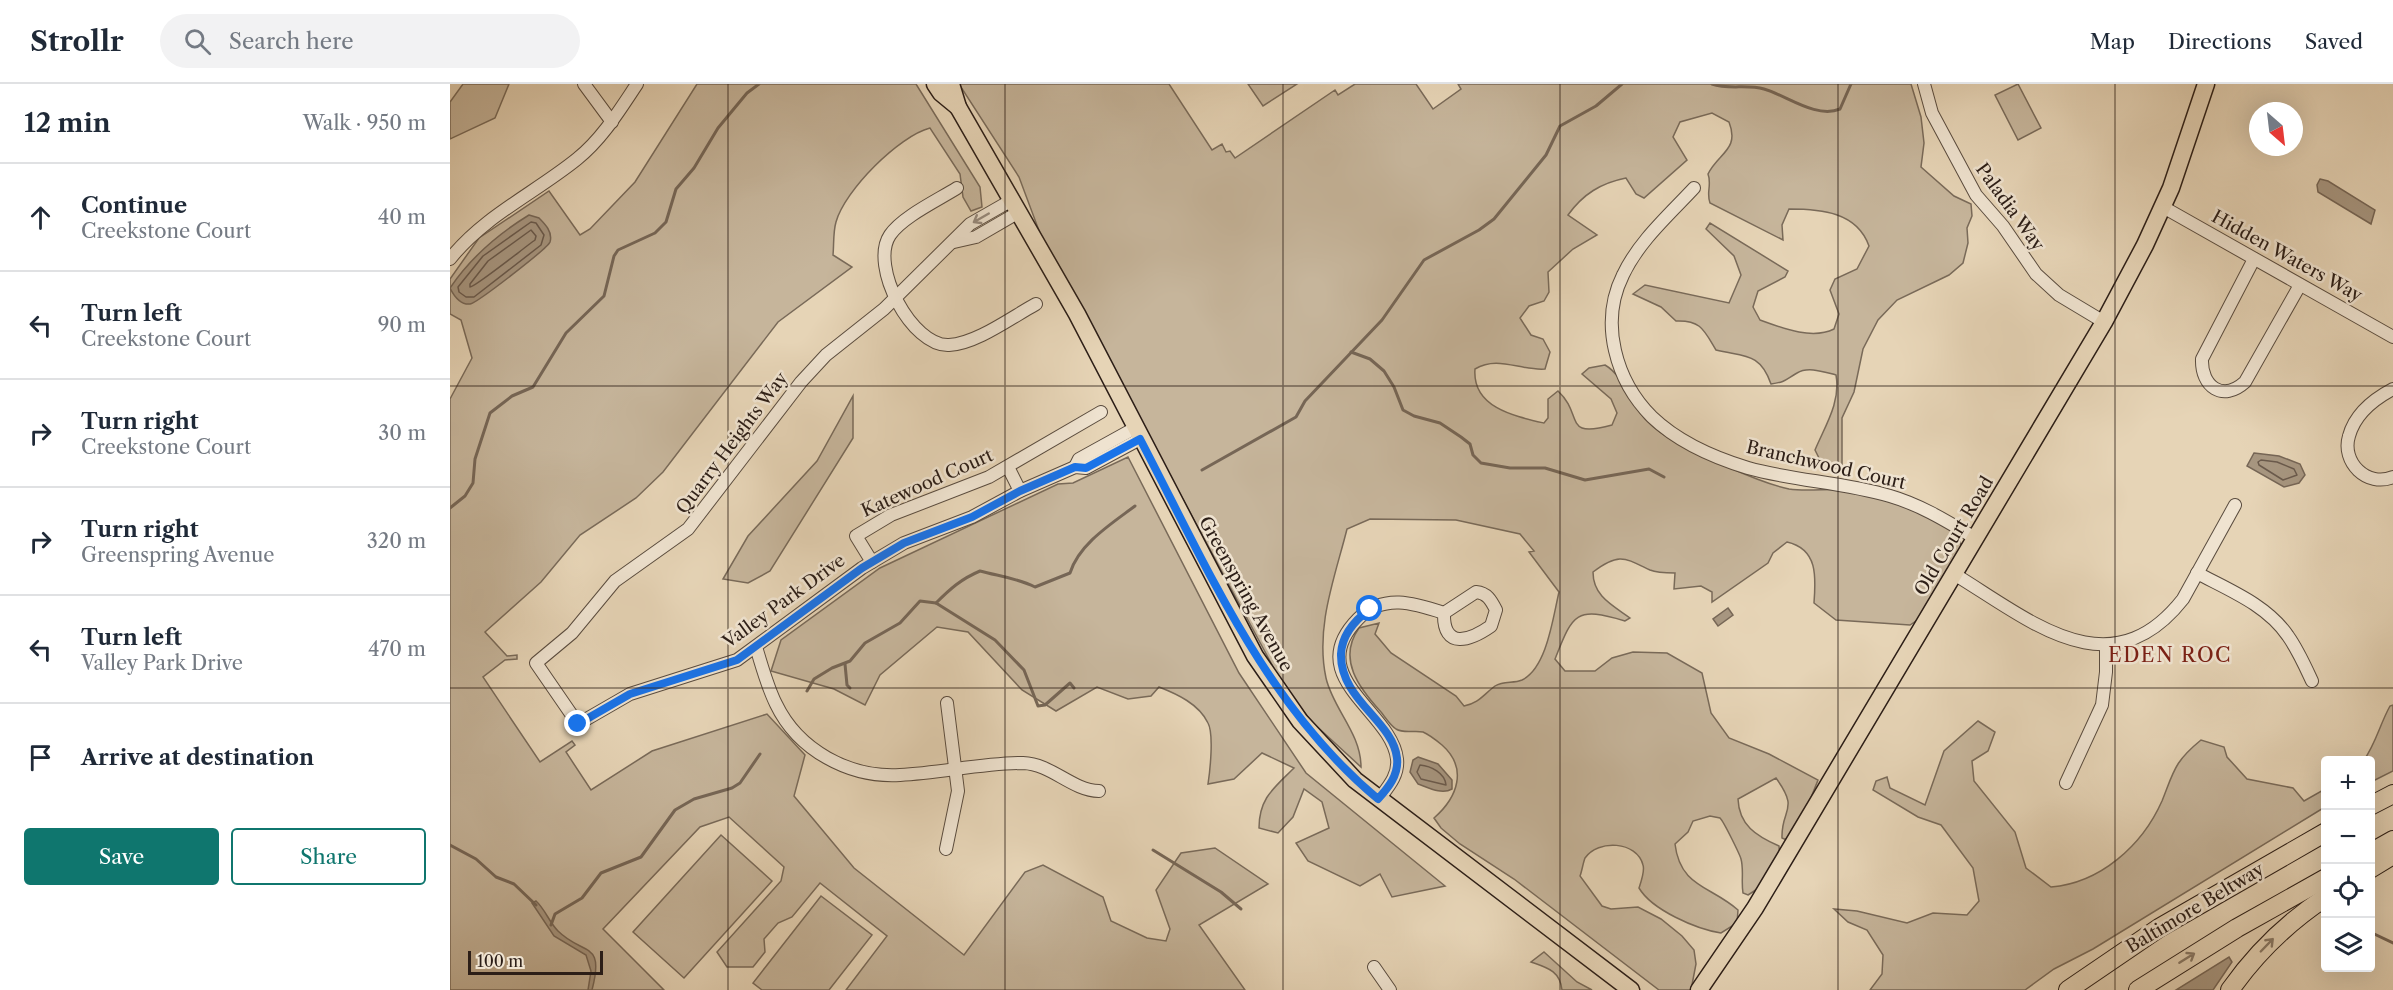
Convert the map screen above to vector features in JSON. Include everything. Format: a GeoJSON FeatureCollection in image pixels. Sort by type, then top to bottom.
{"type":"FeatureCollection","features":[{"type":"Feature","properties":{"kind":"highway"},"geometry":{"type":"LineString","coordinates":[[2375,803],[2393,794]]}},
{"type":"Feature","properties":{"kind":"highway","name":"Baltimore Beltway"},"geometry":{"type":"LineString","coordinates":[[2068,990],[2159,928],[2321,834]]}},
{"type":"Feature","properties":{"kind":"highway"},"geometry":{"type":"LineString","coordinates":[[2375,850],[2393,840]]}},
{"type":"Feature","properties":{"kind":"highway"},"geometry":{"type":"LineString","coordinates":[[2375,866],[2393,855]]}},
{"type":"Feature","properties":{"kind":"highway"},"geometry":{"type":"LineString","coordinates":[[2138,990],[2237,928],[2321,880]]}},
{"type":"Feature","properties":{"kind":"highway"},"geometry":{"type":"LineString","coordinates":[[2230,990],[2266,945],[2321,900]]}},
{"type":"Feature","properties":{"kind":"main road","name":"Greenspring Avenue"},"geometry":{"type":"LineString","coordinates":[[935,84],[941,93],[958,107]]}},
{"type":"Feature","properties":{"kind":"main road","name":"Greenspring Avenue"},"geometry":{"type":"LineString","coordinates":[[951,84],[958,107],[1077,314],[1138,434],[1268,676],[1317,741],[1378,799],[1631,990]]}},
{"type":"Feature","properties":{"kind":"main road","name":"Old Court Road"},"geometry":{"type":"LineString","coordinates":[[1699,990],[1755,908],[2104,322],[2163,207],[2186,147],[2206,84]]}},
{"type":"Feature","properties":{"kind":"street"},"geometry":{"type":"LineString","coordinates":[[584,84],[612,122]]}},
{"type":"Feature","properties":{"kind":"street"},"geometry":{"type":"LineString","coordinates":[[450,259],[474,232],[577,159],[612,122],[637,84]]}},
{"type":"Feature","properties":{"kind":"street","name":"Paladia Way"},"geometry":{"type":"LineString","coordinates":[[1924,84],[1932,113],[1976,195],[2003,226],[2036,274],[2059,295],[2104,322]]}},
{"type":"Feature","properties":{"kind":"street"},"geometry":{"type":"LineString","coordinates":[[957,188],[904,222],[889,235],[884,246],[883,267],[896,296],[919,332],[926,339],[942,345],[973,338],[1036,304]]}},
{"type":"Feature","properties":{"kind":"street","name":"Branchwood Court"},"geometry":{"type":"LineString","coordinates":[[1694,188],[1640,246],[1622,277],[1616,293],[1612,327],[1616,358],[1641,405],[1668,430],[1723,458],[1775,475],[1890,496],[1925,509],[1975,538]]}},
{"type":"Feature","properties":{"kind":"street","name":"Quarry Heights Way"},"geometry":{"type":"LineString","coordinates":[[537,663],[572,633],[615,582],[688,529],[801,382],[826,355],[872,319],[970,224],[1015,206]]}},
{"type":"Feature","properties":{"kind":"street","name":"Hidden Waters Way"},"geometry":{"type":"LineString","coordinates":[[2163,207],[2393,337]]}},
{"type":"Feature","properties":{"kind":"street"},"geometry":{"type":"LineString","coordinates":[[2254,259],[2202,359],[2204,378],[2216,390],[2224,393],[2236,390],[2245,382],[2300,285]]}},
{"type":"Feature","properties":{"kind":"street"},"geometry":{"type":"LineString","coordinates":[[2393,389],[2368,405],[2354,424],[2347,445],[2354,467],[2361,473],[2380,480],[2393,477]]}},
{"type":"Feature","properties":{"kind":"street","name":"Katewood Court"},"geometry":{"type":"LineString","coordinates":[[872,562],[856,536],[891,516],[968,486],[1008,467],[1101,412]]}},
{"type":"Feature","properties":{"kind":"street","name":"Valley Park Drive"},"geometry":{"type":"LineString","coordinates":[[537,663],[578,724],[630,694],[722,666],[756,647],[872,562],[904,543],[972,517],[1020,491],[1075,467],[1079,459],[1138,434]]}},
{"type":"Feature","properties":{"kind":"street","name":"Katewood Court"},"geometry":{"type":"LineString","coordinates":[[1008,467],[1020,491]]}},
{"type":"Feature","properties":{"kind":"street"},"geometry":{"type":"LineString","coordinates":[[1954,574],[2061,636],[2087,645],[2106,646],[2139,638],[2164,622],[2183,599],[2235,505]]}},
{"type":"Feature","properties":{"kind":"street"},"geometry":{"type":"LineString","coordinates":[[2197,573],[2249,601],[2276,622],[2296,648],[2312,681]]}},
{"type":"Feature","properties":{"kind":"street"},"geometry":{"type":"LineString","coordinates":[[1476,592],[1483,593],[1489,598],[1496,610],[1491,626],[1470,639],[1456,638],[1450,634],[1444,620],[1444,612],[1476,592]]}},
{"type":"Feature","properties":{"kind":"street"},"geometry":{"type":"LineString","coordinates":[[1378,799],[1391,785],[1397,758],[1385,733],[1345,678],[1342,647],[1352,625],[1361,616],[1381,604],[1400,602],[1444,612]]}},
{"type":"Feature","properties":{"kind":"street"},"geometry":{"type":"LineString","coordinates":[[2066,783],[2102,705],[2106,646]]}},
{"type":"Feature","properties":{"kind":"street"},"geometry":{"type":"LineString","coordinates":[[756,647],[770,690],[783,717],[800,738],[823,756],[839,764],[880,774],[1037,764],[1083,789],[1099,791]]}},
{"type":"Feature","properties":{"kind":"street"},"geometry":{"type":"LineString","coordinates":[[946,849],[956,806],[956,769],[947,703]]}},
{"type":"Feature","properties":{"kind":"street"},"geometry":{"type":"LineString","coordinates":[[1374,967],[1390,990]]}},
{"type":"Feature","properties":{"kind":"shaded area"},"geometry":{"type":"Polygon","coordinates":[[[463,84],[509,84],[495,118],[450,139],[450,102],[463,84]]]}},
{"type":"Feature","properties":{"kind":"shaded area"},"geometry":{"type":"Polygon","coordinates":[[[697,84],[916,84],[980,187],[982,207],[971,211],[963,197],[960,174],[930,128],[917,133],[875,166],[850,195],[841,209],[835,226],[833,255],[852,267],[778,322],[663,472],[636,498],[580,535],[541,582],[485,632],[507,656],[517,655],[517,659],[505,660],[483,677],[540,762],[572,741],[575,745],[566,752],[591,790],[652,751],[767,714],[805,755],[794,796],[854,868],[964,955],[1025,872],[1043,865],[1103,897],[1111,921],[1147,938],[1166,941],[1170,929],[1156,890],[1181,853],[1215,848],[1268,884],[1199,925],[1245,990],[846,990],[887,936],[820,883],[792,917],[778,923],[764,939],[765,952],[753,967],[727,967],[717,952],[781,881],[784,867],[729,817],[700,827],[603,929],[664,990],[450,990],[450,399],[472,358],[461,320],[450,314],[450,279],[479,238],[549,191],[580,235],[590,229],[635,182],[697,84]]]}},
{"type":"Feature","properties":{"kind":"shaded area"},"geometry":{"type":"Polygon","coordinates":[[[959,84],[1169,84],[1212,150],[1222,144],[1226,152],[1230,151],[1235,158],[1335,90],[1338,95],[1355,84],[1416,84],[1433,109],[1461,89],[1458,84],[1911,84],[1921,117],[1924,143],[1921,167],[1954,196],[1971,204],[1972,216],[1967,228],[1968,243],[1963,263],[1949,275],[1897,300],[1878,320],[1863,349],[1854,392],[1842,418],[1842,471],[1821,462],[1815,450],[1834,404],[1836,375],[1806,370],[1771,384],[1762,366],[1756,361],[1743,355],[1716,350],[1705,332],[1696,324],[1676,321],[1661,307],[1633,294],[1645,285],[1729,303],[1741,275],[1734,256],[1706,229],[1710,223],[1788,271],[1785,277],[1758,291],[1753,307],[1760,320],[1807,333],[1834,329],[1839,314],[1830,290],[1835,279],[1857,269],[1869,246],[1863,235],[1847,219],[1836,215],[1813,210],[1789,209],[1782,225],[1783,240],[1710,203],[1708,174],[1726,151],[1732,139],[1729,122],[1712,113],[1680,122],[1673,137],[1687,160],[1644,198],[1636,194],[1626,178],[1593,190],[1568,215],[1597,235],[1573,249],[1548,272],[1549,292],[1544,301],[1529,306],[1520,318],[1531,335],[1543,339],[1550,352],[1545,369],[1492,363],[1475,369],[1480,392],[1497,408],[1544,423],[1548,418],[1548,399],[1558,391],[1566,400],[1580,427],[1596,429],[1612,425],[1617,413],[1611,399],[1582,374],[1589,368],[1605,365],[1617,376],[1645,419],[1663,435],[1695,453],[1789,489],[1849,490],[1878,496],[1920,513],[1959,534],[1961,546],[1922,617],[1910,625],[1836,620],[1814,603],[1815,574],[1810,558],[1805,551],[1787,542],[1773,553],[1768,563],[1712,602],[1712,592],[1701,586],[1674,589],[1675,573],[1653,571],[1628,560],[1616,559],[1593,572],[1600,594],[1630,618],[1625,621],[1596,614],[1578,618],[1566,632],[1555,659],[1565,671],[1595,671],[1612,658],[1633,652],[1667,653],[1702,673],[1711,713],[1729,738],[1769,754],[1818,780],[1798,830],[1789,841],[1782,838],[1782,828],[1788,809],[1787,797],[1776,778],[1738,799],[1745,823],[1756,834],[1779,846],[1777,860],[1770,874],[1748,895],[1743,893],[1741,859],[1720,818],[1710,816],[1693,821],[1688,832],[1675,844],[1683,869],[1690,877],[1738,910],[1737,923],[1721,933],[1676,917],[1645,896],[1639,888],[1643,865],[1633,851],[1617,845],[1607,846],[1591,852],[1585,858],[1580,876],[1602,906],[1611,909],[1638,907],[1661,919],[1682,936],[1694,950],[1696,964],[1691,990],[1659,990],[1514,879],[1460,844],[1441,828],[1434,818],[1449,801],[1457,782],[1455,763],[1450,754],[1426,733],[1402,731],[1394,727],[1365,693],[1353,673],[1350,651],[1359,628],[1379,623],[1375,634],[1391,653],[1456,696],[1464,706],[1477,701],[1498,684],[1522,680],[1531,674],[1548,641],[1559,592],[1529,552],[1534,551],[1520,534],[1456,520],[1370,519],[1347,529],[1328,602],[1323,659],[1326,678],[1334,700],[1357,743],[1361,767],[1312,722],[1284,687],[1041,236],[1019,177],[959,84]]]}},
{"type":"Feature","properties":{"kind":"shaded area"},"geometry":{"type":"Polygon","coordinates":[[[1248,84],[1297,84],[1263,106],[1248,84]]]}},
{"type":"Feature","properties":{"kind":"shaded area"},"geometry":{"type":"Polygon","coordinates":[[[2018,84],[2041,128],[2018,140],[1995,95],[2018,84]]]}},
{"type":"Feature","properties":{"kind":"shaded area"},"geometry":{"type":"Polygon","coordinates":[[[853,396],[853,438],[770,571],[748,583],[723,579],[748,536],[817,461],[853,396]]]}},
{"type":"Feature","properties":{"kind":"shaded area"},"geometry":{"type":"Polygon","coordinates":[[[1128,457],[1239,673],[1306,773],[1445,886],[1392,897],[1380,874],[1360,886],[1308,861],[1296,843],[1329,828],[1322,802],[1304,789],[1293,817],[1278,833],[1259,828],[1262,809],[1269,794],[1294,768],[1262,753],[1234,779],[1208,784],[1211,744],[1208,723],[1193,705],[1180,696],[1159,687],[1151,696],[1128,699],[1097,687],[1056,711],[1022,690],[968,632],[937,627],[880,675],[865,705],[834,689],[771,671],[781,640],[880,568],[1058,484],[1073,483],[1128,457]]]}},
{"type":"Feature","properties":{"kind":"shaded area"},"geometry":{"type":"Polygon","coordinates":[[[2393,705],[2393,771],[2375,780],[2375,756],[2366,756],[2390,706],[2393,705]]]}},
{"type":"Feature","properties":{"kind":"shaded area"},"geometry":{"type":"Polygon","coordinates":[[[1978,721],[1995,732],[1988,751],[1972,761],[1974,781],[2015,832],[2026,868],[2051,887],[2069,884],[2102,870],[2131,847],[2153,817],[2180,761],[2201,740],[2224,747],[2227,757],[2247,779],[2293,788],[2304,801],[2321,791],[2321,809],[2093,949],[2054,969],[2025,990],[1870,990],[1882,974],[1883,955],[1867,930],[1848,922],[1834,909],[1857,911],[1907,923],[1933,913],[1967,915],[1979,901],[1973,868],[1941,825],[1918,817],[1873,790],[1876,781],[1887,777],[1890,788],[1925,805],[1944,751],[1978,721]]]}},
{"type":"Feature","properties":{"kind":"shaded area"},"geometry":{"type":"Polygon","coordinates":[[[721,835],[772,881],[684,978],[633,932],[721,835]]]}},
{"type":"Feature","properties":{"kind":"shaded area"},"geometry":{"type":"Polygon","coordinates":[[[821,896],[872,935],[829,990],[762,990],[753,983],[821,896]]]}},
{"type":"Feature","properties":{"kind":"shaded area"},"geometry":{"type":"Polygon","coordinates":[[[1544,952],[1577,982],[1592,990],[1562,990],[1556,974],[1548,968],[1531,962],[1544,952]]]}},
{"type":"Feature","properties":{"kind":"water"},"geometry":{"type":"Polygon","coordinates":[[[2320,179],[2328,181],[2375,210],[2371,224],[2318,192],[2317,185],[2320,179]]]}},
{"type":"Feature","properties":{"kind":"water"},"geometry":{"type":"Polygon","coordinates":[[[529,215],[539,218],[546,226],[550,242],[498,286],[470,304],[463,303],[450,288],[476,256],[496,238],[529,215]]]}},
{"type":"Feature","properties":{"kind":"water"},"geometry":{"type":"Polygon","coordinates":[[[2254,453],[2279,456],[2300,464],[2305,475],[2299,483],[2284,487],[2247,466],[2254,453]]]}},
{"type":"Feature","properties":{"kind":"water"},"geometry":{"type":"Polygon","coordinates":[[[1728,608],[1733,615],[1718,626],[1713,619],[1728,608]]]}},
{"type":"Feature","properties":{"kind":"water"},"geometry":{"type":"Polygon","coordinates":[[[1418,757],[1438,764],[1452,780],[1452,789],[1440,791],[1418,784],[1410,772],[1413,760],[1418,757]]]}},
{"type":"Feature","properties":{"kind":"water"},"geometry":{"type":"Polygon","coordinates":[[[536,901],[558,931],[594,956],[596,963],[592,990],[588,990],[591,971],[586,955],[554,936],[532,903],[536,901]]]}},
{"type":"Feature","properties":{"kind":"water"},"geometry":{"type":"Polygon","coordinates":[[[2229,957],[2232,962],[2213,990],[2176,990],[2229,957]]]}},
{"type":"Feature","properties":{"kind":"waterway"},"geometry":{"type":"LineString","coordinates":[[450,508],[465,496],[473,483],[475,459],[490,413],[512,396],[533,387],[566,333],[604,296],[614,256],[618,250],[655,233],[666,222],[676,189],[694,168],[718,128],[747,93],[759,84]]}},
{"type":"Feature","properties":{"kind":"waterway"},"geometry":{"type":"LineString","coordinates":[[1202,470],[1296,417],[1305,401],[1382,320],[1424,260],[1479,230],[1494,219],[1546,155],[1560,126],[1596,106],[1622,84]]}},
{"type":"Feature","properties":{"kind":"waterway"},"geometry":{"type":"LineString","coordinates":[[1712,84],[1724,87],[1764,89],[1821,111],[1840,109],[1851,84]]}},
{"type":"Feature","properties":{"kind":"waterway"},"geometry":{"type":"LineString","coordinates":[[1351,352],[1370,359],[1384,371],[1394,387],[1403,410],[1414,416],[1440,423],[1461,437],[1470,444],[1473,455],[1481,463],[1510,468],[1545,468],[1585,480],[1649,469],[1664,477]]}},
{"type":"Feature","properties":{"kind":"waterway"},"geometry":{"type":"LineString","coordinates":[[807,691],[814,679],[850,661],[865,643],[900,623],[920,601],[936,603],[956,585],[980,571],[1014,579],[1035,587],[1070,573],[1074,563],[1088,544],[1106,527],[1135,506]]}},
{"type":"Feature","properties":{"kind":"waterway"},"geometry":{"type":"LineString","coordinates":[[936,603],[995,640],[1024,670],[1038,706],[1045,705],[1070,683],[1074,688]]}},
{"type":"Feature","properties":{"kind":"waterway"},"geometry":{"type":"LineString","coordinates":[[845,664],[847,685],[850,688]]}},
{"type":"Feature","properties":{"kind":"waterway"},"geometry":{"type":"LineString","coordinates":[[551,925],[555,914],[582,898],[601,873],[641,857],[675,810],[694,799],[732,788],[740,783],[760,754]]}},
{"type":"Feature","properties":{"kind":"waterway"},"geometry":{"type":"LineString","coordinates":[[450,845],[476,859],[496,877],[514,884],[536,905]]}},
{"type":"Feature","properties":{"kind":"waterway"},"geometry":{"type":"LineString","coordinates":[[1153,850],[1221,892],[1241,909]]}},
{"type":"Feature","properties":{"kind":"waterway"},"geometry":{"type":"LineString","coordinates":[[2375,934],[2393,943]]}},
{"type":"Feature","properties":{"kind":"district","name":"EDEN ROC"},"geometry":{"type":"Point","coordinates":[2170,655]}},
{"type":"Feature","properties":{"kind":"route"},"geometry":{"type":"LineString","coordinates":[[578,724],[630,694],[737,660],[862,568],[904,543],[972,517],[1020,491],[1075,467],[1086,468],[1140,439],[1239,627],[1283,699],[1336,762],[1378,799],[1391,785],[1397,768],[1397,758],[1385,733],[1351,689],[1345,678],[1341,657],[1346,635],[1352,625],[1370,609]]}}]}
